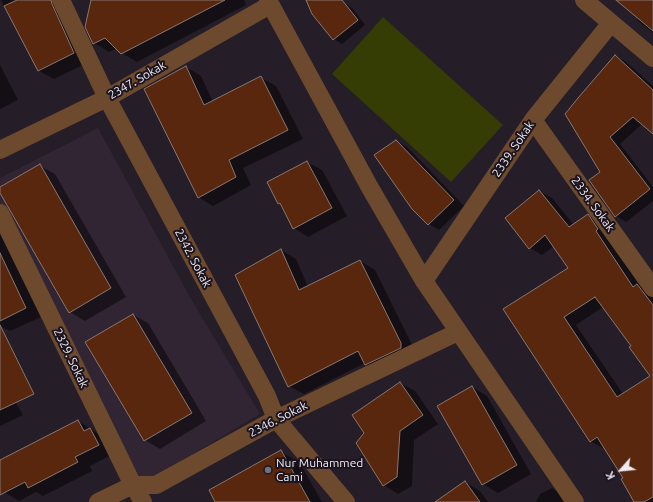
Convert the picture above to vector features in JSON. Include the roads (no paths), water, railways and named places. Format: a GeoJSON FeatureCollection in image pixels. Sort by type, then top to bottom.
{"type":"FeatureCollection","features":[{"type":"Feature","properties":{"kind":"street","name":"2342. Sokak"},"geometry":{"type":"LineString","coordinates":[[61,0],[107,98],[263,389],[276,419],[346,502]]}},
{"type":"Feature","properties":{"kind":"street"},"geometry":{"type":"LineString","coordinates":[[584,0],[653,58]]}},
{"type":"Feature","properties":{"kind":"street","name":"2347. Sokak"},"geometry":{"type":"LineString","coordinates":[[0,150],[107,98],[269,2]]}},
{"type":"Feature","properties":{"kind":"street"},"geometry":{"type":"LineString","coordinates":[[269,2],[424,281],[575,502]]}},
{"type":"Feature","properties":{"kind":"street","name":"2339. Sokak"},"geometry":{"type":"LineString","coordinates":[[424,281],[533,120],[611,23]]}},
{"type":"Feature","properties":{"kind":"street","name":"2334. Sokak"},"geometry":{"type":"LineString","coordinates":[[533,120],[653,288]]}},
{"type":"Feature","properties":{"kind":"street","name":"2329. Sokak"},"geometry":{"type":"LineString","coordinates":[[0,213],[133,485],[143,502]]}},
{"type":"Feature","properties":{"kind":"street","name":"2346. Sokak"},"geometry":{"type":"LineString","coordinates":[[98,502],[133,485],[156,485],[276,419],[458,332]]}},
{"type":"Feature","properties":{"kind":"place","name":"Nur Muhammed Cami"},"geometry":{"type":"Point","coordinates":[268,470]}}]}
